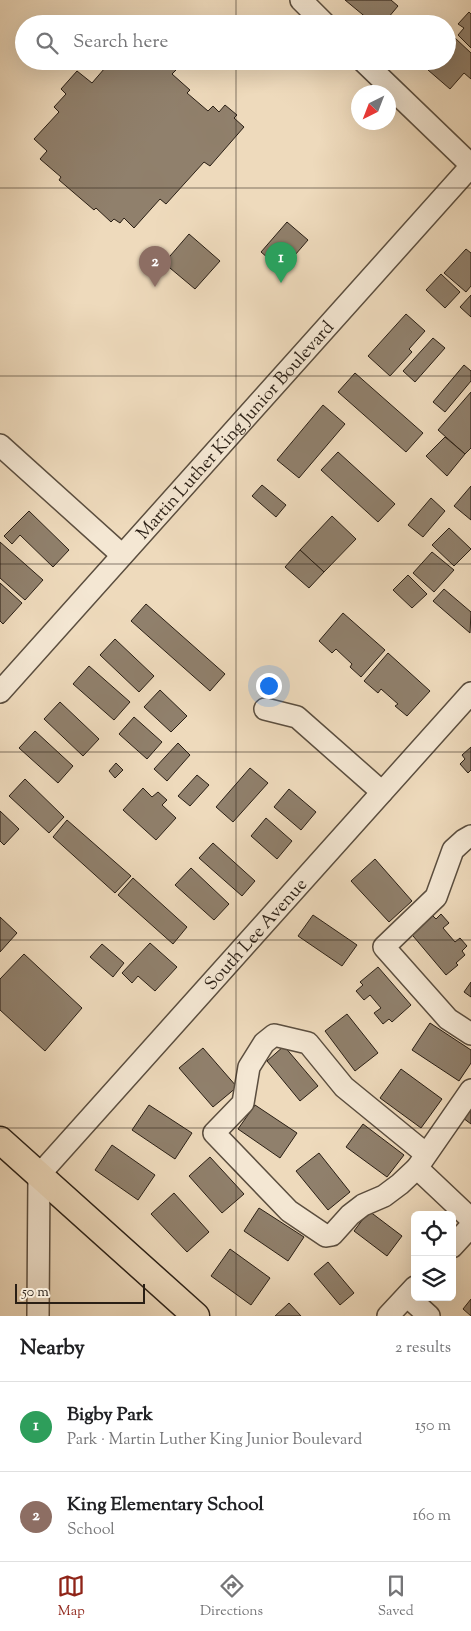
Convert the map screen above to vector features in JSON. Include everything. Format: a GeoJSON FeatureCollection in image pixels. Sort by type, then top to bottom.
{"type":"FeatureCollection","features":[{"type":"Feature","properties":{"kind":"main road"},"geometry":{"type":"LineString","coordinates":[[0,1140],[196,1316]]}},
{"type":"Feature","properties":{"kind":"street"},"geometry":{"type":"LineString","coordinates":[[301,0],[316,15]]}},
{"type":"Feature","properties":{"kind":"street"},"geometry":{"type":"LineString","coordinates":[[372,70],[471,166]]}},
{"type":"Feature","properties":{"kind":"street","name":"Martin Luther King Junior Boulevard"},"geometry":{"type":"LineString","coordinates":[[0,692],[471,166]]}},
{"type":"Feature","properties":{"kind":"street"},"geometry":{"type":"LineString","coordinates":[[0,445],[122,555]]}},
{"type":"Feature","properties":{"kind":"street","name":"South Lee Avenue"},"geometry":{"type":"LineString","coordinates":[[39,1175],[471,693]]}},
{"type":"Feature","properties":{"kind":"street"},"geometry":{"type":"LineString","coordinates":[[266,709],[297,718],[382,792]]}},
{"type":"Feature","properties":{"kind":"street"},"geometry":{"type":"LineString","coordinates":[[471,836],[453,850],[436,897],[384,947],[448,1019],[471,1034]]}},
{"type":"Feature","properties":{"kind":"street"},"geometry":{"type":"LineString","coordinates":[[471,1090],[421,1161],[400,1184],[384,1196],[363,1205],[350,1215],[332,1235],[326,1236],[289,1211],[214,1133],[243,1104],[249,1067],[264,1043],[274,1035],[308,1043],[344,1088],[421,1161],[471,1219]]}},
{"type":"Feature","properties":{"kind":"street"},"geometry":{"type":"LineString","coordinates":[[38,1316],[39,1175]]}},
{"type":"Feature","properties":{"kind":"street"},"geometry":{"type":"LineString","coordinates":[[456,1243],[471,1226]]}},
{"type":"Feature","properties":{"kind":"street"},"geometry":{"type":"LineString","coordinates":[[388,1316],[411,1292]]}},
{"type":"Feature","properties":{"kind":"street"},"geometry":{"type":"LineString","coordinates":[[418,1301],[429,1316]]}},
{"type":"Feature","properties":{"kind":"building"},"geometry":{"type":"Polygon","coordinates":[[[345,0],[391,0],[398,6],[390,15],[363,15],[345,0]]]}},
{"type":"Feature","properties":{"kind":"building"},"geometry":{"type":"Polygon","coordinates":[[[469,12],[471,14],[471,48],[458,35],[464,28],[458,24],[469,12]]]}},
{"type":"Feature","properties":{"kind":"building"},"geometry":{"type":"Polygon","coordinates":[[[456,39],[471,53],[471,79],[464,73],[450,89],[428,70],[456,70],[456,39]]]}},
{"type":"Feature","properties":{"kind":"building"},"geometry":{"type":"Polygon","coordinates":[[[103,70],[176,70],[172,74],[190,90],[187,93],[208,111],[213,106],[219,112],[225,105],[237,115],[234,118],[244,127],[210,166],[204,162],[166,204],[160,199],[134,228],[124,218],[120,223],[114,219],[111,222],[59,180],[61,177],[40,159],[47,151],[34,139],[59,112],[54,107],[66,94],[61,89],[77,71],[92,83],[103,70]]]}},
{"type":"Feature","properties":{"kind":"building"},"geometry":{"type":"Polygon","coordinates":[[[287,222],[308,240],[282,270],[261,252],[287,222]]]}},
{"type":"Feature","properties":{"kind":"building"},"geometry":{"type":"Polygon","coordinates":[[[189,234],[220,261],[195,289],[164,263],[189,234]]]}},
{"type":"Feature","properties":{"kind":"building"},"geometry":{"type":"Polygon","coordinates":[[[466,249],[471,253],[471,286],[466,292],[444,273],[466,249]]]}},
{"type":"Feature","properties":{"kind":"building"},"geometry":{"type":"Polygon","coordinates":[[[441,274],[460,292],[445,308],[426,290],[441,274]]]}},
{"type":"Feature","properties":{"kind":"building"},"geometry":{"type":"Polygon","coordinates":[[[471,295],[471,317],[460,307],[471,295]]]}},
{"type":"Feature","properties":{"kind":"building"},"geometry":{"type":"Polygon","coordinates":[[[406,314],[425,331],[409,349],[412,352],[390,376],[368,356],[406,314]]]}},
{"type":"Feature","properties":{"kind":"building"},"geometry":{"type":"Polygon","coordinates":[[[433,338],[445,348],[415,382],[403,371],[433,338]]]}},
{"type":"Feature","properties":{"kind":"building"},"geometry":{"type":"Polygon","coordinates":[[[464,365],[471,371],[471,381],[445,412],[433,402],[464,365]]]}},
{"type":"Feature","properties":{"kind":"building"},"geometry":{"type":"Polygon","coordinates":[[[355,373],[423,433],[406,452],[338,392],[355,373]]]}},
{"type":"Feature","properties":{"kind":"building"},"geometry":{"type":"Polygon","coordinates":[[[471,392],[471,448],[465,454],[438,430],[471,392]]]}},
{"type":"Feature","properties":{"kind":"building"},"geometry":{"type":"Polygon","coordinates":[[[323,405],[345,424],[299,478],[277,460],[323,405]]]}},
{"type":"Feature","properties":{"kind":"building"},"geometry":{"type":"Polygon","coordinates":[[[445,437],[465,454],[447,476],[426,456],[445,437]]]}},
{"type":"Feature","properties":{"kind":"building"},"geometry":{"type":"Polygon","coordinates":[[[338,452],[395,504],[378,522],[321,470],[338,452]]]}},
{"type":"Feature","properties":{"kind":"building"},"geometry":{"type":"Polygon","coordinates":[[[262,485],[286,505],[276,517],[252,496],[262,485]]]}},
{"type":"Feature","properties":{"kind":"building"},"geometry":{"type":"Polygon","coordinates":[[[471,486],[471,520],[454,506],[471,486]]]}},
{"type":"Feature","properties":{"kind":"building"},"geometry":{"type":"Polygon","coordinates":[[[431,498],[445,511],[423,537],[408,525],[431,498]]]}},
{"type":"Feature","properties":{"kind":"building"},"geometry":{"type":"Polygon","coordinates":[[[29,511],[69,550],[53,567],[20,535],[12,544],[4,536],[29,511]]]}},
{"type":"Feature","properties":{"kind":"building"},"geometry":{"type":"Polygon","coordinates":[[[332,516],[356,539],[324,572],[300,550],[332,516]]]}},
{"type":"Feature","properties":{"kind":"building"},"geometry":{"type":"Polygon","coordinates":[[[449,528],[471,549],[454,566],[432,545],[449,528]]]}},
{"type":"Feature","properties":{"kind":"building"},"geometry":{"type":"Polygon","coordinates":[[[0,542],[43,580],[25,600],[0,578],[0,542]]]}},
{"type":"Feature","properties":{"kind":"building"},"geometry":{"type":"Polygon","coordinates":[[[300,550],[324,572],[309,588],[285,567],[300,550]]]}},
{"type":"Feature","properties":{"kind":"building"},"geometry":{"type":"Polygon","coordinates":[[[432,552],[454,570],[434,592],[413,573],[432,552]]]}},
{"type":"Feature","properties":{"kind":"building"},"geometry":{"type":"Polygon","coordinates":[[[408,575],[427,594],[412,608],[393,590],[408,575]]]}},
{"type":"Feature","properties":{"kind":"building"},"geometry":{"type":"Polygon","coordinates":[[[0,583],[22,603],[3,624],[0,621],[0,583]]]}},
{"type":"Feature","properties":{"kind":"building"},"geometry":{"type":"Polygon","coordinates":[[[444,589],[471,612],[470,633],[433,601],[444,589]]]}},
{"type":"Feature","properties":{"kind":"building"},"geometry":{"type":"Polygon","coordinates":[[[146,604],[225,674],[210,691],[131,621],[146,604]]]}},
{"type":"Feature","properties":{"kind":"building"},"geometry":{"type":"Polygon","coordinates":[[[343,613],[385,650],[361,677],[350,667],[352,664],[336,649],[332,653],[319,641],[343,613]]]}},
{"type":"Feature","properties":{"kind":"building"},"geometry":{"type":"Polygon","coordinates":[[[115,639],[154,676],[139,692],[100,655],[115,639]]]}},
{"type":"Feature","properties":{"kind":"building"},"geometry":{"type":"Polygon","coordinates":[[[388,653],[430,691],[407,716],[395,706],[398,704],[381,689],[378,693],[364,681],[388,653]]]}},
{"type":"Feature","properties":{"kind":"building"},"geometry":{"type":"Polygon","coordinates":[[[89,666],[130,702],[114,720],[73,684],[89,666]]]}},
{"type":"Feature","properties":{"kind":"building"},"geometry":{"type":"Polygon","coordinates":[[[160,690],[187,716],[171,732],[144,707],[160,690]]]}},
{"type":"Feature","properties":{"kind":"building"},"geometry":{"type":"Polygon","coordinates":[[[60,702],[99,739],[83,756],[44,719],[60,702]]]}},
{"type":"Feature","properties":{"kind":"building"},"geometry":{"type":"Polygon","coordinates":[[[134,717],[162,742],[147,759],[119,734],[134,717]]]}},
{"type":"Feature","properties":{"kind":"building"},"geometry":{"type":"Polygon","coordinates":[[[35,731],[73,766],[58,783],[19,748],[35,731]]]}},
{"type":"Feature","properties":{"kind":"building"},"geometry":{"type":"Polygon","coordinates":[[[178,743],[190,755],[167,781],[154,769],[178,743]]]}},
{"type":"Feature","properties":{"kind":"building"},"geometry":{"type":"Polygon","coordinates":[[[471,747],[471,770],[468,773],[460,764],[465,759],[462,755],[471,747]]]}},
{"type":"Feature","properties":{"kind":"building"},"geometry":{"type":"Polygon","coordinates":[[[116,763],[123,770],[115,778],[109,771],[116,763]]]}},
{"type":"Feature","properties":{"kind":"building"},"geometry":{"type":"Polygon","coordinates":[[[250,768],[268,783],[233,822],[216,807],[250,768]]]}},
{"type":"Feature","properties":{"kind":"building"},"geometry":{"type":"Polygon","coordinates":[[[197,775],[209,785],[190,806],[178,796],[197,775]]]}},
{"type":"Feature","properties":{"kind":"building"},"geometry":{"type":"Polygon","coordinates":[[[25,779],[64,817],[49,833],[9,796],[25,779]]]}},
{"type":"Feature","properties":{"kind":"building"},"geometry":{"type":"Polygon","coordinates":[[[143,788],[152,797],[158,792],[167,800],[162,805],[176,818],[156,840],[123,810],[143,788]]]}},
{"type":"Feature","properties":{"kind":"building"},"geometry":{"type":"Polygon","coordinates":[[[289,789],[316,812],[301,830],[274,807],[289,789]]]}},
{"type":"Feature","properties":{"kind":"building"},"geometry":{"type":"Polygon","coordinates":[[[0,811],[19,829],[4,845],[0,841],[0,811]]]}},
{"type":"Feature","properties":{"kind":"building"},"geometry":{"type":"Polygon","coordinates":[[[266,818],[292,841],[277,859],[251,836],[266,818]]]}},
{"type":"Feature","properties":{"kind":"building"},"geometry":{"type":"Polygon","coordinates":[[[67,820],[131,876],[115,893],[53,837],[67,820]]]}},
{"type":"Feature","properties":{"kind":"building"},"geometry":{"type":"Polygon","coordinates":[[[213,843],[255,881],[242,896],[199,858],[213,843]]]}},
{"type":"Feature","properties":{"kind":"building"},"geometry":{"type":"Polygon","coordinates":[[[375,859],[412,901],[389,922],[351,881],[375,859]]]}},
{"type":"Feature","properties":{"kind":"building"},"geometry":{"type":"Polygon","coordinates":[[[191,868],[229,904],[214,920],[175,885],[191,868]]]}},
{"type":"Feature","properties":{"kind":"building"},"geometry":{"type":"Polygon","coordinates":[[[133,878],[187,927],[173,944],[118,895],[133,878]]]}},
{"type":"Feature","properties":{"kind":"building"},"geometry":{"type":"Polygon","coordinates":[[[441,914],[449,923],[443,928],[455,942],[460,938],[467,946],[462,951],[465,955],[456,963],[458,965],[446,975],[408,930],[432,915],[436,919],[441,914]]]}},
{"type":"Feature","properties":{"kind":"building"},"geometry":{"type":"Polygon","coordinates":[[[313,915],[357,945],[342,966],[298,936],[313,915]]]}},
{"type":"Feature","properties":{"kind":"building"},"geometry":{"type":"Polygon","coordinates":[[[0,917],[17,933],[0,952],[0,917]]]}},
{"type":"Feature","properties":{"kind":"building"},"geometry":{"type":"Polygon","coordinates":[[[150,943],[177,967],[155,991],[138,976],[132,983],[122,973],[150,943]]]}},
{"type":"Feature","properties":{"kind":"building"},"geometry":{"type":"Polygon","coordinates":[[[102,944],[124,963],[113,977],[90,957],[102,944]]]}},
{"type":"Feature","properties":{"kind":"building"},"geometry":{"type":"Polygon","coordinates":[[[24,954],[82,1008],[45,1051],[0,1010],[0,979],[24,954]]]}},
{"type":"Feature","properties":{"kind":"building"},"geometry":{"type":"Polygon","coordinates":[[[378,967],[411,1005],[392,1022],[389,1019],[383,1024],[374,1013],[381,1008],[370,995],[364,1000],[356,991],[363,985],[360,982],[378,967]]]}},
{"type":"Feature","properties":{"kind":"building"},"geometry":{"type":"Polygon","coordinates":[[[471,982],[471,997],[464,992],[471,982]]]}},
{"type":"Feature","properties":{"kind":"building"},"geometry":{"type":"Polygon","coordinates":[[[347,1014],[378,1053],[355,1071],[325,1031],[347,1014]]]}},
{"type":"Feature","properties":{"kind":"building"},"geometry":{"type":"Polygon","coordinates":[[[430,1023],[471,1050],[471,1063],[459,1081],[412,1050],[430,1023]]]}},
{"type":"Feature","properties":{"kind":"building"},"geometry":{"type":"Polygon","coordinates":[[[284,1046],[318,1086],[300,1101],[267,1061],[284,1046]]]}},
{"type":"Feature","properties":{"kind":"building"},"geometry":{"type":"Polygon","coordinates":[[[203,1048],[237,1087],[213,1107],[179,1068],[203,1048]]]}},
{"type":"Feature","properties":{"kind":"building"},"geometry":{"type":"Polygon","coordinates":[[[401,1069],[442,1099],[421,1128],[380,1098],[401,1069]]]}},
{"type":"Feature","properties":{"kind":"building"},"geometry":{"type":"Polygon","coordinates":[[[149,1105],[192,1133],[175,1159],[132,1130],[149,1105]]]}},
{"type":"Feature","properties":{"kind":"building"},"geometry":{"type":"Polygon","coordinates":[[[255,1105],[297,1133],[280,1158],[238,1129],[255,1105]]]}},
{"type":"Feature","properties":{"kind":"building"},"geometry":{"type":"Polygon","coordinates":[[[471,1107],[471,1124],[463,1118],[471,1107]]]}},
{"type":"Feature","properties":{"kind":"building"},"geometry":{"type":"Polygon","coordinates":[[[363,1124],[404,1155],[387,1177],[346,1147],[363,1124]]]}},
{"type":"Feature","properties":{"kind":"building"},"geometry":{"type":"Polygon","coordinates":[[[112,1145],[155,1175],[138,1200],[95,1170],[112,1145]]]}},
{"type":"Feature","properties":{"kind":"building"},"geometry":{"type":"Polygon","coordinates":[[[319,1153],[350,1192],[328,1210],[296,1171],[319,1153]]]}},
{"type":"Feature","properties":{"kind":"building"},"geometry":{"type":"Polygon","coordinates":[[[210,1157],[244,1194],[222,1213],[189,1176],[210,1157]]]}},
{"type":"Feature","properties":{"kind":"building"},"geometry":{"type":"Polygon","coordinates":[[[174,1193],[209,1232],[187,1252],[151,1214],[174,1193]]]}},
{"type":"Feature","properties":{"kind":"building"},"geometry":{"type":"Polygon","coordinates":[[[259,1208],[304,1237],[288,1261],[244,1231],[259,1208]]]}},
{"type":"Feature","properties":{"kind":"building"},"geometry":{"type":"Polygon","coordinates":[[[369,1211],[402,1236],[387,1256],[354,1231],[369,1211]]]}},
{"type":"Feature","properties":{"kind":"building"},"geometry":{"type":"Polygon","coordinates":[[[230,1249],[270,1278],[251,1305],[211,1276],[230,1249]]]}},
{"type":"Feature","properties":{"kind":"building"},"geometry":{"type":"Polygon","coordinates":[[[328,1262],[354,1293],[340,1305],[314,1274],[328,1262]]]}},
{"type":"Feature","properties":{"kind":"building"},"geometry":{"type":"Polygon","coordinates":[[[471,1299],[471,1316],[463,1309],[471,1299]]]}},
{"type":"Feature","properties":{"kind":"building"},"geometry":{"type":"Polygon","coordinates":[[[289,1303],[301,1316],[275,1316],[289,1303]]]}},
{"type":"Feature","properties":{"kind":"place","name":"Bigby Park"},"geometry":{"type":"Point","coordinates":[281,283]}},
{"type":"Feature","properties":{"kind":"place","name":"King Elementary School"},"geometry":{"type":"Point","coordinates":[155,287]}}]}
